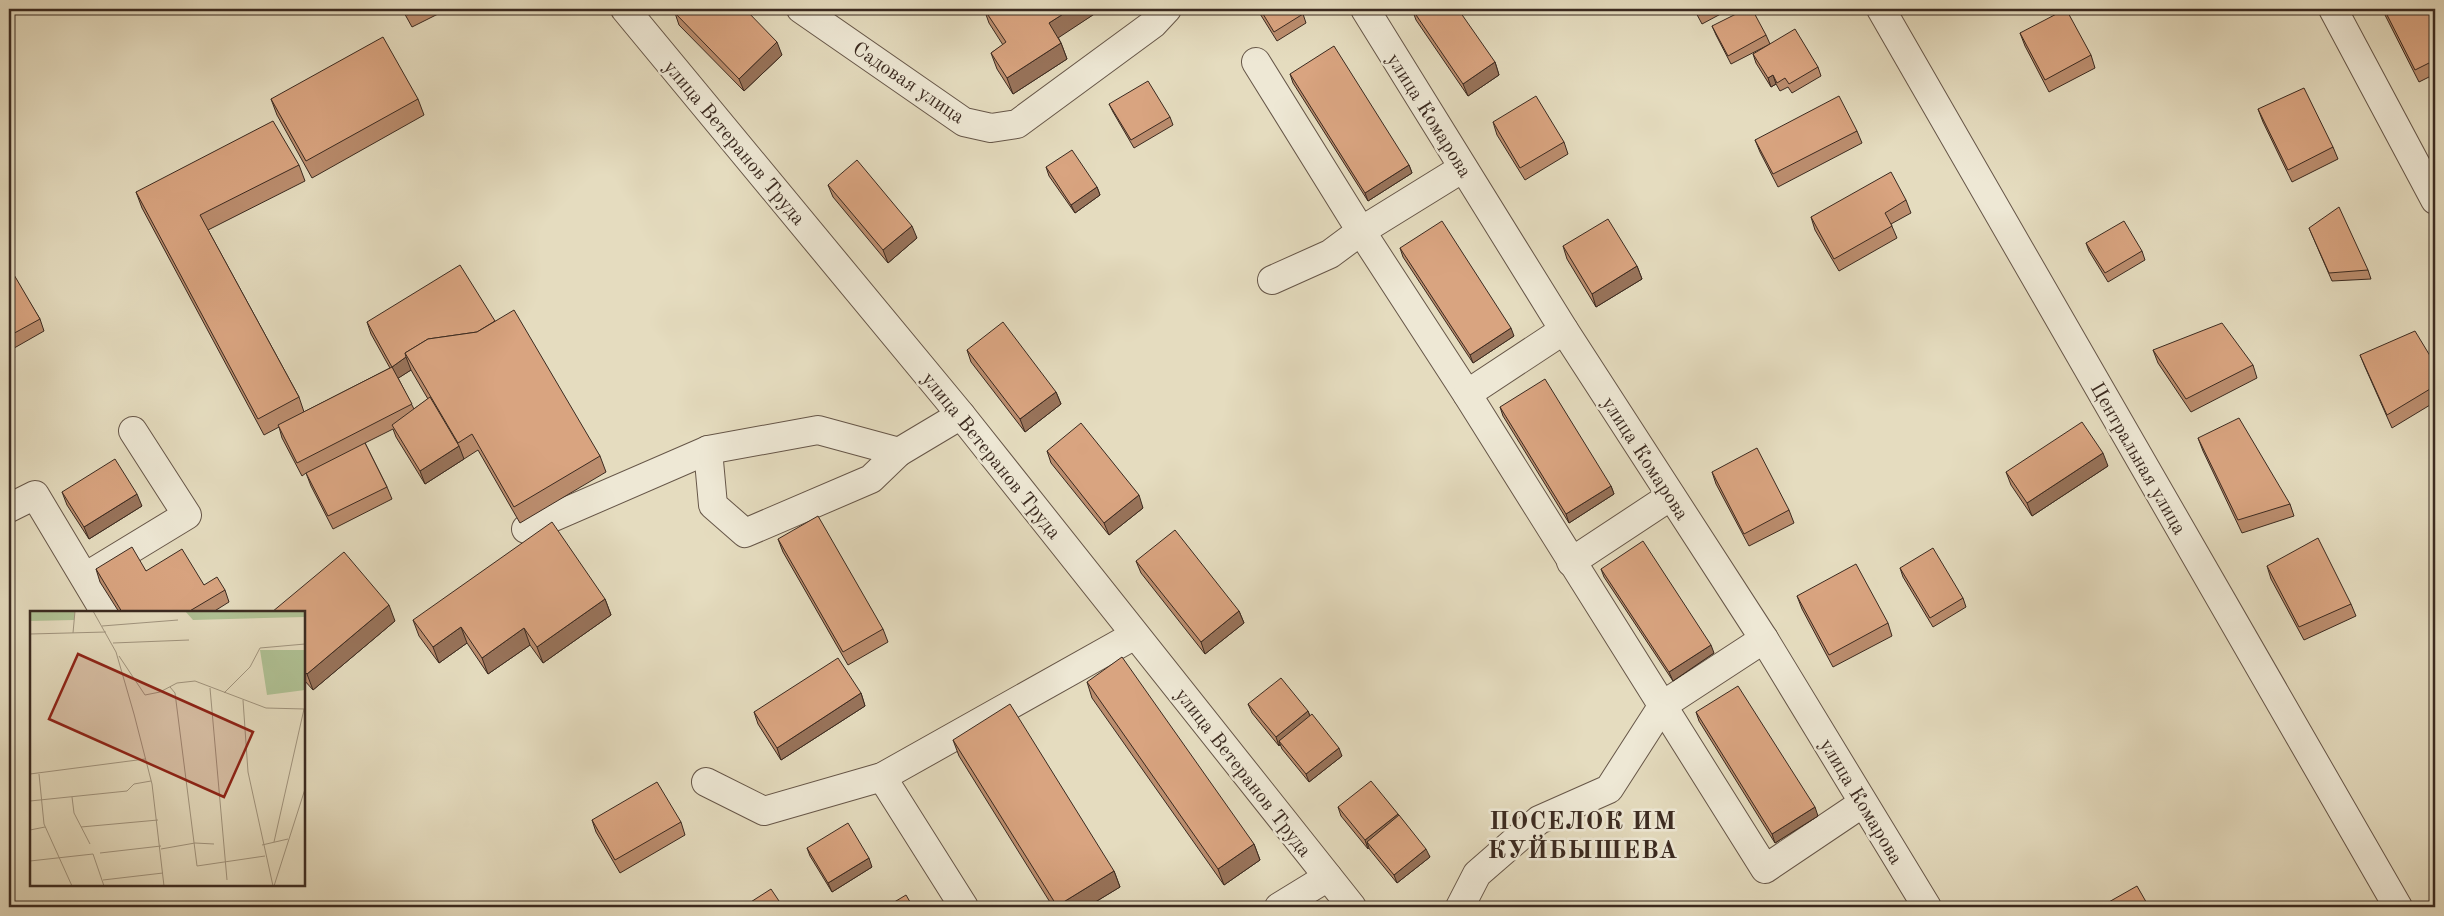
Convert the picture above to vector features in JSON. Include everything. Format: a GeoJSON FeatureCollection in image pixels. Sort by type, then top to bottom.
{"type":"FeatureCollection","features":[{"type":"Feature","properties":{"kind":"street","name":"улица Ветеранов Труда"},"geometry":{"type":"LineString","coordinates":[[625,9],[961,415],[1352,907]]}},
{"type":"Feature","properties":{"kind":"street","name":"Садовая улица"},"geometry":{"type":"LineString","coordinates":[[802,9],[964,122],[991,128],[1017,124],[1153,24],[1167,9]]}},
{"type":"Feature","properties":{"kind":"street","name":"улица Комарова"},"geometry":{"type":"LineString","coordinates":[[1365,9],[1564,330],[1764,639],[1927,907]]}},
{"type":"Feature","properties":{"kind":"street","name":"Центральная улица"},"geometry":{"type":"LineString","coordinates":[[1881,9],[2398,907]]}},
{"type":"Feature","properties":{"kind":"street"},"geometry":{"type":"LineString","coordinates":[[2333,9],[2435,200]]}},
{"type":"Feature","properties":{"kind":"street"},"geometry":{"type":"LineString","coordinates":[[1256,62],[1765,869],[1863,803]]}},
{"type":"Feature","properties":{"kind":"street"},"geometry":{"type":"LineString","coordinates":[[1272,280],[1330,254],[1361,231],[1463,168]]}},
{"type":"Feature","properties":{"kind":"street"},"geometry":{"type":"LineString","coordinates":[[1467,394],[1564,330]]}},
{"type":"Feature","properties":{"kind":"street"},"geometry":{"type":"LineString","coordinates":[[708,450],[713,505],[745,533],[871,479],[899,452],[961,415]]}},
{"type":"Feature","properties":{"kind":"street"},"geometry":{"type":"LineString","coordinates":[[526,529],[708,450],[818,430],[899,452]]}},
{"type":"Feature","properties":{"kind":"street"},"geometry":{"type":"LineString","coordinates":[[85,577],[187,515],[134,431]]}},
{"type":"Feature","properties":{"kind":"street"},"geometry":{"type":"LineString","coordinates":[[9,508],[35,495],[104,611]]}},
{"type":"Feature","properties":{"kind":"street"},"geometry":{"type":"LineString","coordinates":[[1571,562],[1671,496]]}},
{"type":"Feature","properties":{"kind":"street"},"geometry":{"type":"LineString","coordinates":[[706,782],[764,811],[882,778],[1135,635]]}},
{"type":"Feature","properties":{"kind":"street"},"geometry":{"type":"LineString","coordinates":[[1460,907],[1477,874],[1539,820],[1609,789],[1663,705],[1764,639]]}},
{"type":"Feature","properties":{"kind":"street"},"geometry":{"type":"LineString","coordinates":[[882,778],[964,907]]}},
{"type":"Feature","properties":{"kind":"street"},"geometry":{"type":"LineString","coordinates":[[1279,907],[1328,877]]}},
{"type":"Feature","properties":{"kind":"building"},"geometry":{"type":"Polygon","coordinates":[[[404,9],[419,9],[407,15],[404,9]]]}},
{"type":"Feature","properties":{"kind":"building"},"geometry":{"type":"Polygon","coordinates":[[[675,9],[745,9],[777,42],[739,79],[675,13],[675,9]]]}},
{"type":"Feature","properties":{"kind":"building"},"geometry":{"type":"Polygon","coordinates":[[[984,9],[1071,9],[1049,23],[1061,43],[1007,78],[991,53],[1006,42],[984,9]]]}},
{"type":"Feature","properties":{"kind":"building"},"geometry":{"type":"Polygon","coordinates":[[[1260,9],[1300,9],[1303,14],[1274,32],[1260,9]]]}},
{"type":"Feature","properties":{"kind":"building"},"geometry":{"type":"Polygon","coordinates":[[[1412,9],[1458,9],[1495,62],[1463,84],[1412,9]]]}},
{"type":"Feature","properties":{"kind":"building"},"geometry":{"type":"Polygon","coordinates":[[[1696,9],[1711,9],[1699,15],[1696,9]]]}},
{"type":"Feature","properties":{"kind":"building"},"geometry":{"type":"Polygon","coordinates":[[[1746,9],[1752,9],[1766,35],[1728,56],[1712,26],[1746,9]]]}},
{"type":"Feature","properties":{"kind":"building"},"geometry":{"type":"Polygon","coordinates":[[[2066,9],[2091,55],[2045,80],[2020,33],[2066,9]]]}},
{"type":"Feature","properties":{"kind":"building"},"geometry":{"type":"Polygon","coordinates":[[[2384,9],[2435,9],[2435,60],[2415,70],[2384,9]]]}},
{"type":"Feature","properties":{"kind":"building"},"geometry":{"type":"Polygon","coordinates":[[[1795,29],[1818,67],[1789,84],[1785,78],[1777,83],[1773,75],[1768,78],[1753,54],[1795,29]]]}},
{"type":"Feature","properties":{"kind":"building"},"geometry":{"type":"Polygon","coordinates":[[[383,37],[418,99],[306,161],[271,99],[383,37]]]}},
{"type":"Feature","properties":{"kind":"building"},"geometry":{"type":"Polygon","coordinates":[[[1334,46],[1409,165],[1365,193],[1290,74],[1334,46]]]}},
{"type":"Feature","properties":{"kind":"building"},"geometry":{"type":"Polygon","coordinates":[[[1148,81],[1170,117],[1131,140],[1109,104],[1148,81]]]}},
{"type":"Feature","properties":{"kind":"building"},"geometry":{"type":"Polygon","coordinates":[[[2304,88],[2333,147],[2288,170],[2258,109],[2304,88]]]}},
{"type":"Feature","properties":{"kind":"building"},"geometry":{"type":"Polygon","coordinates":[[[1536,96],[1564,142],[1520,168],[1493,122],[1536,96]]]}},
{"type":"Feature","properties":{"kind":"building"},"geometry":{"type":"Polygon","coordinates":[[[1839,96],[1857,131],[1773,174],[1755,140],[1839,96]]]}},
{"type":"Feature","properties":{"kind":"building"},"geometry":{"type":"Polygon","coordinates":[[[273,121],[299,165],[200,215],[299,397],[258,419],[136,192],[273,121]]]}},
{"type":"Feature","properties":{"kind":"building"},"geometry":{"type":"Polygon","coordinates":[[[1072,150],[1097,187],[1071,205],[1046,167],[1072,150]]]}},
{"type":"Feature","properties":{"kind":"building"},"geometry":{"type":"Polygon","coordinates":[[[857,160],[912,226],[883,250],[828,185],[857,160]]]}},
{"type":"Feature","properties":{"kind":"building"},"geometry":{"type":"Polygon","coordinates":[[[1891,172],[1906,200],[1885,213],[1892,226],[1834,259],[1811,217],[1891,172]]]}},
{"type":"Feature","properties":{"kind":"building"},"geometry":{"type":"Polygon","coordinates":[[[2339,207],[2368,270],[2329,273],[2309,228],[2339,207]]]}},
{"type":"Feature","properties":{"kind":"building"},"geometry":{"type":"Polygon","coordinates":[[[1608,219],[1637,266],[1592,294],[1563,246],[1608,219]]]}},
{"type":"Feature","properties":{"kind":"building"},"geometry":{"type":"Polygon","coordinates":[[[1442,221],[1511,328],[1470,355],[1400,248],[1442,221]]]}},
{"type":"Feature","properties":{"kind":"building"},"geometry":{"type":"Polygon","coordinates":[[[2124,221],[2142,251],[2105,273],[2086,243],[2124,221]]]}},
{"type":"Feature","properties":{"kind":"building"},"geometry":{"type":"Polygon","coordinates":[[[460,265],[495,321],[477,332],[428,339],[405,353],[406,357],[392,367],[367,322],[460,265]]]}},
{"type":"Feature","properties":{"kind":"building"},"geometry":{"type":"Polygon","coordinates":[[[9,269],[40,319],[9,336],[9,269]]]}},
{"type":"Feature","properties":{"kind":"building"},"geometry":{"type":"Polygon","coordinates":[[[514,310],[600,456],[514,507],[472,434],[458,443],[405,353],[428,339],[477,332],[514,310]]]}},
{"type":"Feature","properties":{"kind":"building"},"geometry":{"type":"Polygon","coordinates":[[[1003,322],[1056,392],[1020,419],[967,350],[1003,322]]]}},
{"type":"Feature","properties":{"kind":"building"},"geometry":{"type":"Polygon","coordinates":[[[2222,323],[2253,365],[2186,399],[2153,350],[2222,323]]]}},
{"type":"Feature","properties":{"kind":"building"},"geometry":{"type":"Polygon","coordinates":[[[2415,331],[2435,364],[2435,386],[2387,415],[2360,355],[2415,331]]]}},
{"type":"Feature","properties":{"kind":"building"},"geometry":{"type":"Polygon","coordinates":[[[392,367],[412,404],[297,463],[278,425],[392,367]]]}},
{"type":"Feature","properties":{"kind":"building"},"geometry":{"type":"Polygon","coordinates":[[[1545,379],[1611,486],[1566,514],[1500,407],[1545,379]]]}},
{"type":"Feature","properties":{"kind":"building"},"geometry":{"type":"Polygon","coordinates":[[[430,397],[459,446],[420,471],[392,425],[430,397]]]}},
{"type":"Feature","properties":{"kind":"building"},"geometry":{"type":"Polygon","coordinates":[[[2239,418],[2290,504],[2238,520],[2198,438],[2239,418]]]}},
{"type":"Feature","properties":{"kind":"building"},"geometry":{"type":"Polygon","coordinates":[[[2082,422],[2103,453],[2027,503],[2006,472],[2082,422]]]}},
{"type":"Feature","properties":{"kind":"building"},"geometry":{"type":"Polygon","coordinates":[[[1081,423],[1139,495],[1104,523],[1047,451],[1081,423]]]}},
{"type":"Feature","properties":{"kind":"building"},"geometry":{"type":"Polygon","coordinates":[[[365,443],[387,487],[328,516],[306,473],[365,443]]]}},
{"type":"Feature","properties":{"kind":"building"},"geometry":{"type":"Polygon","coordinates":[[[1757,448],[1789,510],[1744,534],[1712,472],[1757,448]]]}},
{"type":"Feature","properties":{"kind":"building"},"geometry":{"type":"Polygon","coordinates":[[[115,459],[137,494],[84,527],[62,492],[115,459]]]}},
{"type":"Feature","properties":{"kind":"building"},"geometry":{"type":"Polygon","coordinates":[[[818,516],[883,629],[843,652],[778,539],[818,516]]]}},
{"type":"Feature","properties":{"kind":"building"},"geometry":{"type":"Polygon","coordinates":[[[552,522],[605,599],[537,647],[524,628],[482,658],[461,627],[433,647],[413,620],[552,522]]]}},
{"type":"Feature","properties":{"kind":"building"},"geometry":{"type":"Polygon","coordinates":[[[1175,530],[1239,611],[1201,642],[1136,561],[1175,530]]]}},
{"type":"Feature","properties":{"kind":"building"},"geometry":{"type":"Polygon","coordinates":[[[2318,538],[2351,604],[2299,627],[2267,566],[2318,538]]]}},
{"type":"Feature","properties":{"kind":"building"},"geometry":{"type":"Polygon","coordinates":[[[1643,541],[1711,645],[1669,672],[1601,569],[1643,541]]]}},
{"type":"Feature","properties":{"kind":"building"},"geometry":{"type":"Polygon","coordinates":[[[132,547],[146,571],[182,549],[204,585],[217,577],[225,590],[190,611],[121,611],[96,569],[132,547]]]}},
{"type":"Feature","properties":{"kind":"building"},"geometry":{"type":"Polygon","coordinates":[[[1933,548],[1963,598],[1930,618],[1900,568],[1933,548]]]}},
{"type":"Feature","properties":{"kind":"building"},"geometry":{"type":"Polygon","coordinates":[[[344,552],[389,605],[307,674],[305,672],[305,611],[273,611],[344,552]]]}},
{"type":"Feature","properties":{"kind":"building"},"geometry":{"type":"Polygon","coordinates":[[[1856,564],[1888,623],[1829,655],[1797,596],[1856,564]]]}},
{"type":"Feature","properties":{"kind":"building"},"geometry":{"type":"Polygon","coordinates":[[[1122,657],[1254,844],[1218,869],[1087,682],[1122,657]]]}},
{"type":"Feature","properties":{"kind":"building"},"geometry":{"type":"Polygon","coordinates":[[[838,658],[861,693],[777,748],[754,712],[838,658]]]}},
{"type":"Feature","properties":{"kind":"building"},"geometry":{"type":"Polygon","coordinates":[[[1281,678],[1308,711],[1276,737],[1248,704],[1281,678]]]}},
{"type":"Feature","properties":{"kind":"building"},"geometry":{"type":"Polygon","coordinates":[[[1738,686],[1815,807],[1772,834],[1696,712],[1738,686]]]}},
{"type":"Feature","properties":{"kind":"building"},"geometry":{"type":"Polygon","coordinates":[[[1010,704],[1114,871],[1057,906],[953,740],[1010,704]]]}},
{"type":"Feature","properties":{"kind":"building"},"geometry":{"type":"Polygon","coordinates":[[[1312,714],[1339,748],[1306,774],[1279,741],[1312,714]]]}},
{"type":"Feature","properties":{"kind":"building"},"geometry":{"type":"Polygon","coordinates":[[[1371,781],[1398,814],[1365,840],[1338,807],[1371,781]]]}},
{"type":"Feature","properties":{"kind":"building"},"geometry":{"type":"Polygon","coordinates":[[[657,782],[681,822],[615,860],[592,820],[657,782]]]}},
{"type":"Feature","properties":{"kind":"building"},"geometry":{"type":"Polygon","coordinates":[[[1399,815],[1426,849],[1394,875],[1367,842],[1399,815]]]}},
{"type":"Feature","properties":{"kind":"building"},"geometry":{"type":"Polygon","coordinates":[[[848,823],[869,858],[828,883],[807,848],[848,823]]]}},
{"type":"Feature","properties":{"kind":"building"},"geometry":{"type":"Polygon","coordinates":[[[2137,886],[2149,907],[2100,907],[2137,886]]]}},
{"type":"Feature","properties":{"kind":"building"},"geometry":{"type":"Polygon","coordinates":[[[771,889],[783,907],[743,907],[771,889]]]}},
{"type":"Feature","properties":{"kind":"building"},"geometry":{"type":"Polygon","coordinates":[[[906,895],[913,907],[886,907],[906,895]]]}},
{"type":"Feature","properties":{"kind":"district","name":"ПОСЕЛОК ИМ КУЙБЫШЕВА"},"geometry":{"type":"Point","coordinates":[1583,834]}}]}
